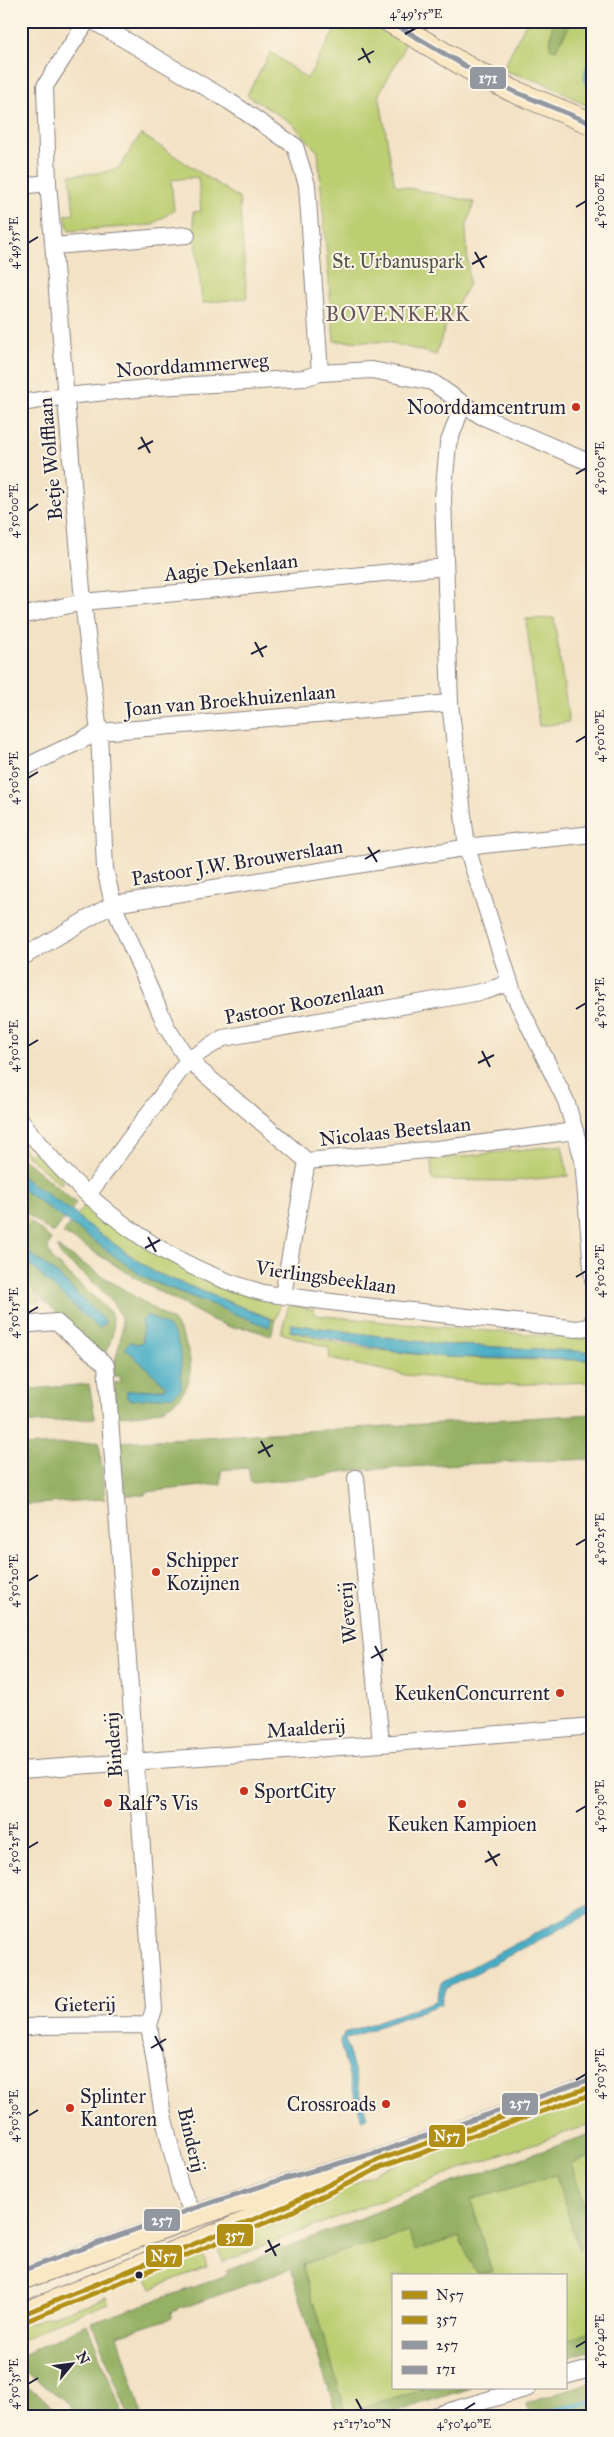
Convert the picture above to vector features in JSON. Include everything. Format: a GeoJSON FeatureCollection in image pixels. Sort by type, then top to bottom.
{"type":"FeatureCollection","features":[{"type":"Feature","properties":{"kind":"main road"},"geometry":{"type":"LineString","coordinates":[[389,21],[472,70],[513,91],[593,124]]}},
{"type":"Feature","properties":{"kind":"main road"},"geometry":{"type":"LineString","coordinates":[[21,2279],[194,2216],[285,2186],[378,2160],[593,2086]]}},
{"type":"Feature","properties":{"kind":"main road"},"geometry":{"type":"LineString","coordinates":[[21,2315],[286,2206],[378,2160]]}},
{"type":"Feature","properties":{"kind":"street","name":"Betje Wolfflaan"},"geometry":{"type":"LineString","coordinates":[[87,21],[46,86],[48,183],[83,602],[99,732],[105,869],[113,904]]}},
{"type":"Feature","properties":{"kind":"street"},"geometry":{"type":"LineString","coordinates":[[93,21],[229,101],[295,146],[307,185],[320,373]]}},
{"type":"Feature","properties":{"kind":"street"},"geometry":{"type":"LineString","coordinates":[[21,186],[48,183]]}},
{"type":"Feature","properties":{"kind":"street"},"geometry":{"type":"LineString","coordinates":[[54,246],[187,235]]}},
{"type":"Feature","properties":{"kind":"street","name":"Noorddammerweg"},"geometry":{"type":"LineString","coordinates":[[21,403],[66,396],[157,387],[304,378],[320,373],[372,370],[432,382],[463,404]]}},
{"type":"Feature","properties":{"kind":"street"},"geometry":{"type":"LineString","coordinates":[[593,464],[481,416],[463,404],[448,444],[444,498],[450,703],[467,848],[509,983],[562,1093],[575,1131],[583,1160],[593,1280]]}},
{"type":"Feature","properties":{"kind":"street","name":"Aagje Dekenlaan"},"geometry":{"type":"LineString","coordinates":[[21,616],[83,602],[445,567]]}},
{"type":"Feature","properties":{"kind":"street","name":"Joan van Broekhuizenlaan"},"geometry":{"type":"LineString","coordinates":[[21,769],[99,732],[450,703]]}},
{"type":"Feature","properties":{"kind":"street","name":"Pastoor J.W. Brouwerslaan"},"geometry":{"type":"LineString","coordinates":[[21,958],[113,904],[467,848],[593,834]]}},
{"type":"Feature","properties":{"kind":"street","name":"Nicolaas Beetslaan"},"geometry":{"type":"LineString","coordinates":[[113,904],[167,1028],[188,1060],[307,1161],[436,1149],[575,1131]]}},
{"type":"Feature","properties":{"kind":"street","name":"Pastoor Roozenlaan"},"geometry":{"type":"LineString","coordinates":[[88,1195],[188,1060],[223,1038],[486,991],[509,983]]}},
{"type":"Feature","properties":{"kind":"street","name":"Vierlingsbeeklaan"},"geometry":{"type":"LineString","coordinates":[[21,1122],[61,1168],[88,1195],[124,1224],[166,1252],[198,1269],[259,1292],[577,1328],[592,1322]]}},
{"type":"Feature","properties":{"kind":"street"},"geometry":{"type":"LineString","coordinates":[[283,1296],[307,1161]]}},
{"type":"Feature","properties":{"kind":"street","name":"Binderij"},"geometry":{"type":"LineString","coordinates":[[21,1325],[56,1322],[106,1365],[154,2009],[149,2025],[163,2115],[180,2185],[194,2216]]}},
{"type":"Feature","properties":{"kind":"street","name":"Weverij"},"geometry":{"type":"LineString","coordinates":[[356,1478],[381,1744]]}},
{"type":"Feature","properties":{"kind":"street","name":"Maalderij"},"geometry":{"type":"LineString","coordinates":[[21,1770],[135,1763],[593,1726]]}},
{"type":"Feature","properties":{"kind":"street","name":"Gieterij"},"geometry":{"type":"LineString","coordinates":[[21,2028],[39,2026],[149,2025]]}},
{"type":"Feature","properties":{"kind":"street"},"geometry":{"type":"LineString","coordinates":[[566,2376],[593,2368]]}},
{"type":"Feature","properties":{"kind":"street"},"geometry":{"type":"LineString","coordinates":[[433,2416],[521,2390]]}},
{"type":"Feature","properties":{"kind":"green space","name":"St. Urbanuspark"},"geometry":{"type":"Polygon","coordinates":[[[340,21],[375,21],[406,41],[402,53],[379,94],[395,185],[474,202],[466,228],[469,284],[446,324],[436,355],[388,342],[334,341],[318,152],[293,124],[247,95],[271,52],[307,79],[340,21]]]}},
{"type":"Feature","properties":{"kind":"green space"},"geometry":{"type":"Polygon","coordinates":[[[527,21],[593,21],[593,109],[544,83],[502,70],[527,21]]]}},
{"type":"Feature","properties":{"kind":"green space"},"geometry":{"type":"Polygon","coordinates":[[[556,21],[572,21],[556,50],[550,48],[552,26],[556,21]]]}},
{"type":"Feature","properties":{"kind":"green space"},"geometry":{"type":"Polygon","coordinates":[[[141,134],[239,198],[247,298],[202,303],[193,212],[201,211],[198,177],[171,180],[174,210],[152,225],[69,231],[65,215],[74,214],[70,175],[100,173],[119,168],[141,134]]]}},
{"type":"Feature","properties":{"kind":"green space"},"geometry":{"type":"Polygon","coordinates":[[[554,618],[569,722],[539,726],[526,619],[554,618]]]}},
{"type":"Feature","properties":{"kind":"green space"},"geometry":{"type":"Polygon","coordinates":[[[562,1145],[568,1176],[513,1181],[432,1180],[431,1160],[562,1145]]]}},
{"type":"Feature","properties":{"kind":"green space"},"geometry":{"type":"Polygon","coordinates":[[[21,1146],[28,1154],[34,1150],[64,1182],[61,1185],[21,1150],[21,1146]]]}},
{"type":"Feature","properties":{"kind":"green space"},"geometry":{"type":"Polygon","coordinates":[[[21,1157],[76,1203],[70,1212],[21,1176],[21,1157]]]}},
{"type":"Feature","properties":{"kind":"green space"},"geometry":{"type":"Polygon","coordinates":[[[21,1188],[64,1219],[54,1232],[51,1232],[21,1210],[21,1188]]]}},
{"type":"Feature","properties":{"kind":"green space"},"geometry":{"type":"Polygon","coordinates":[[[85,1204],[107,1221],[281,1303],[275,1320],[154,1272],[82,1221],[77,1215],[85,1204]]]}},
{"type":"Feature","properties":{"kind":"green space"},"geometry":{"type":"Polygon","coordinates":[[[21,1214],[32,1223],[21,1235],[21,1214]]]}},
{"type":"Feature","properties":{"kind":"green space"},"geometry":{"type":"Polygon","coordinates":[[[32,1223],[51,1239],[48,1249],[52,1259],[110,1312],[113,1334],[104,1355],[21,1280],[21,1257],[99,1328],[106,1322],[59,1276],[21,1246],[21,1235],[32,1223]]]}},
{"type":"Feature","properties":{"kind":"green space"},"geometry":{"type":"Polygon","coordinates":[[[71,1223],[149,1280],[268,1326],[271,1319],[275,1320],[271,1336],[248,1328],[230,1327],[212,1320],[149,1286],[63,1233],[71,1223]]]}},
{"type":"Feature","properties":{"kind":"green space"},"geometry":{"type":"Polygon","coordinates":[[[57,1247],[173,1321],[186,1345],[190,1370],[183,1392],[175,1402],[151,1412],[116,1416],[114,1383],[121,1382],[120,1376],[113,1376],[122,1327],[121,1317],[116,1307],[99,1288],[61,1256],[57,1247]],[[142,1321],[143,1342],[138,1344],[130,1342],[166,1386],[164,1389],[127,1391],[127,1398],[173,1396],[142,1321]]]}},
{"type":"Feature","properties":{"kind":"green space"},"geometry":{"type":"Polygon","coordinates":[[[21,1284],[41,1301],[21,1303],[21,1284]]]}},
{"type":"Feature","properties":{"kind":"green space"},"geometry":{"type":"Polygon","coordinates":[[[289,1305],[314,1309],[315,1315],[593,1339],[593,1352],[437,1344],[292,1324],[290,1331],[327,1341],[402,1353],[517,1360],[593,1360],[593,1382],[501,1385],[406,1375],[330,1359],[329,1348],[281,1333],[289,1305]]]}},
{"type":"Feature","properties":{"kind":"green space"},"geometry":{"type":"Polygon","coordinates":[[[89,1384],[95,1418],[21,1424],[21,1390],[89,1384]]]}},
{"type":"Feature","properties":{"kind":"green space"},"geometry":{"type":"Polygon","coordinates":[[[593,1414],[593,1459],[346,1471],[327,1476],[251,1483],[248,1468],[221,1470],[221,1484],[145,1492],[145,1495],[125,1495],[119,1442],[593,1414]]]}},
{"type":"Feature","properties":{"kind":"green space"},"geometry":{"type":"Polygon","coordinates":[[[99,1442],[105,1499],[21,1505],[21,1446],[99,1442]]]}},
{"type":"Feature","properties":{"kind":"green space"},"geometry":{"type":"Polygon","coordinates":[[[593,2095],[593,2123],[455,2171],[223,2262],[215,2242],[288,2214],[386,2168],[593,2095]]]}},
{"type":"Feature","properties":{"kind":"green space"},"geometry":{"type":"Polygon","coordinates":[[[593,2133],[593,2156],[571,2163],[593,2235],[593,2238],[579,2250],[556,2175],[471,2200],[492,2273],[476,2273],[459,2237],[416,2250],[408,2232],[302,2264],[346,2412],[419,2390],[464,2390],[382,2416],[337,2416],[291,2269],[171,2312],[172,2318],[118,2335],[142,2416],[129,2416],[92,2323],[227,2275],[226,2271],[424,2193],[593,2133]]]}},
{"type":"Feature","properties":{"kind":"green space"},"geometry":{"type":"Polygon","coordinates":[[[593,2154],[593,2254],[584,2257],[593,2285],[593,2337],[566,2346],[566,2274],[392,2274],[392,2390],[438,2390],[344,2416],[297,2262],[467,2197],[593,2154]]]}},
{"type":"Feature","properties":{"kind":"green space"},"geometry":{"type":"Polygon","coordinates":[[[201,2247],[207,2267],[152,2288],[146,2277],[182,2254],[201,2247]]]}},
{"type":"Feature","properties":{"kind":"green space"},"geometry":{"type":"Polygon","coordinates":[[[106,2297],[108,2303],[54,2323],[21,2341],[21,2325],[106,2297]]]}},
{"type":"Feature","properties":{"kind":"green space"},"geometry":{"type":"Polygon","coordinates":[[[87,2324],[124,2416],[78,2416],[66,2401],[21,2369],[21,2356],[87,2324]]]}},
{"type":"Feature","properties":{"kind":"green space"},"geometry":{"type":"Polygon","coordinates":[[[593,2331],[593,2350],[566,2358],[566,2341],[593,2331]]]}},
{"type":"Feature","properties":{"kind":"green space"},"geometry":{"type":"Polygon","coordinates":[[[593,2381],[593,2416],[530,2416],[526,2404],[593,2381]]]}},
{"type":"Feature","properties":{"kind":"green space"},"geometry":{"type":"Polygon","coordinates":[[[21,2385],[38,2393],[61,2416],[21,2416],[21,2385]]]}},
{"type":"Feature","properties":{"kind":"water"},"geometry":{"type":"Polygon","coordinates":[[[593,55],[593,92],[586,84],[585,75],[593,55]]]}},
{"type":"Feature","properties":{"kind":"water"},"geometry":{"type":"Polygon","coordinates":[[[21,1176],[154,1272],[271,1319],[269,1327],[149,1280],[21,1188],[21,1176]]]}},
{"type":"Feature","properties":{"kind":"water"},"geometry":{"type":"Polygon","coordinates":[[[21,1246],[59,1276],[106,1322],[99,1329],[21,1257],[21,1246]]]}},
{"type":"Feature","properties":{"kind":"water"},"geometry":{"type":"Polygon","coordinates":[[[147,1315],[168,1327],[177,1340],[181,1365],[181,1389],[173,1396],[131,1400],[127,1398],[127,1391],[164,1389],[166,1386],[125,1348],[130,1342],[138,1344],[143,1342],[142,1321],[147,1315]]]}},
{"type":"Feature","properties":{"kind":"water"},"geometry":{"type":"Polygon","coordinates":[[[291,1324],[437,1344],[593,1352],[593,1360],[447,1357],[391,1351],[290,1331],[291,1324]]]}},
{"type":"Feature","properties":{"kind":"water"},"geometry":{"type":"Polygon","coordinates":[[[593,1903],[593,1912],[445,1989],[441,2004],[345,2039],[367,2117],[362,2120],[340,2044],[344,2033],[436,2001],[441,1983],[593,1903]]]}},
{"type":"Feature","properties":{"kind":"waterway"},"geometry":{"type":"LineString","coordinates":[[543,2413],[593,2401]]}},
{"type":"Feature","properties":{"kind":"transit line","name":"171"},"geometry":{"type":"LineString","coordinates":[[389,21],[472,70],[513,91],[593,124]]}},
{"type":"Feature","properties":{"kind":"transit line","name":"257"},"geometry":{"type":"LineString","coordinates":[[21,2271],[192,2209],[283,2179],[376,2153],[591,2079]]}},
{"type":"Feature","properties":{"kind":"transit line","name":"N57"},"geometry":{"type":"LineString","coordinates":[[21,2315],[286,2206],[378,2160],[593,2086]]}},
{"type":"Feature","properties":{"kind":"transit line","name":"357"},"geometry":{"type":"LineString","coordinates":[[24,2322],[289,2213],[381,2167],[593,2094]]}},
{"type":"Feature","properties":{"kind":"place","name":"Noorddamcentrum"},"geometry":{"type":"Point","coordinates":[576,407]}},
{"type":"Feature","properties":{"kind":"place","name":"Schipper Kozijnen"},"geometry":{"type":"Point","coordinates":[156,1572]}},
{"type":"Feature","properties":{"kind":"place","name":"KeukenConcurrent"},"geometry":{"type":"Point","coordinates":[560,1693]}},
{"type":"Feature","properties":{"kind":"place","name":"SportCity"},"geometry":{"type":"Point","coordinates":[244,1791]}},
{"type":"Feature","properties":{"kind":"place","name":"Ralf's Vis"},"geometry":{"type":"Point","coordinates":[108,1803]}},
{"type":"Feature","properties":{"kind":"place","name":"Keuken Kampioen"},"geometry":{"type":"Point","coordinates":[462,1804]}},
{"type":"Feature","properties":{"kind":"place","name":"Crossroads"},"geometry":{"type":"Point","coordinates":[386,2104]}},
{"type":"Feature","properties":{"kind":"place","name":"Splinter Kantoren"},"geometry":{"type":"Point","coordinates":[70,2108]}},
{"type":"Feature","properties":{"kind":"district","name":"BOVENKERK"},"geometry":{"type":"Point","coordinates":[398,314]}}]}
